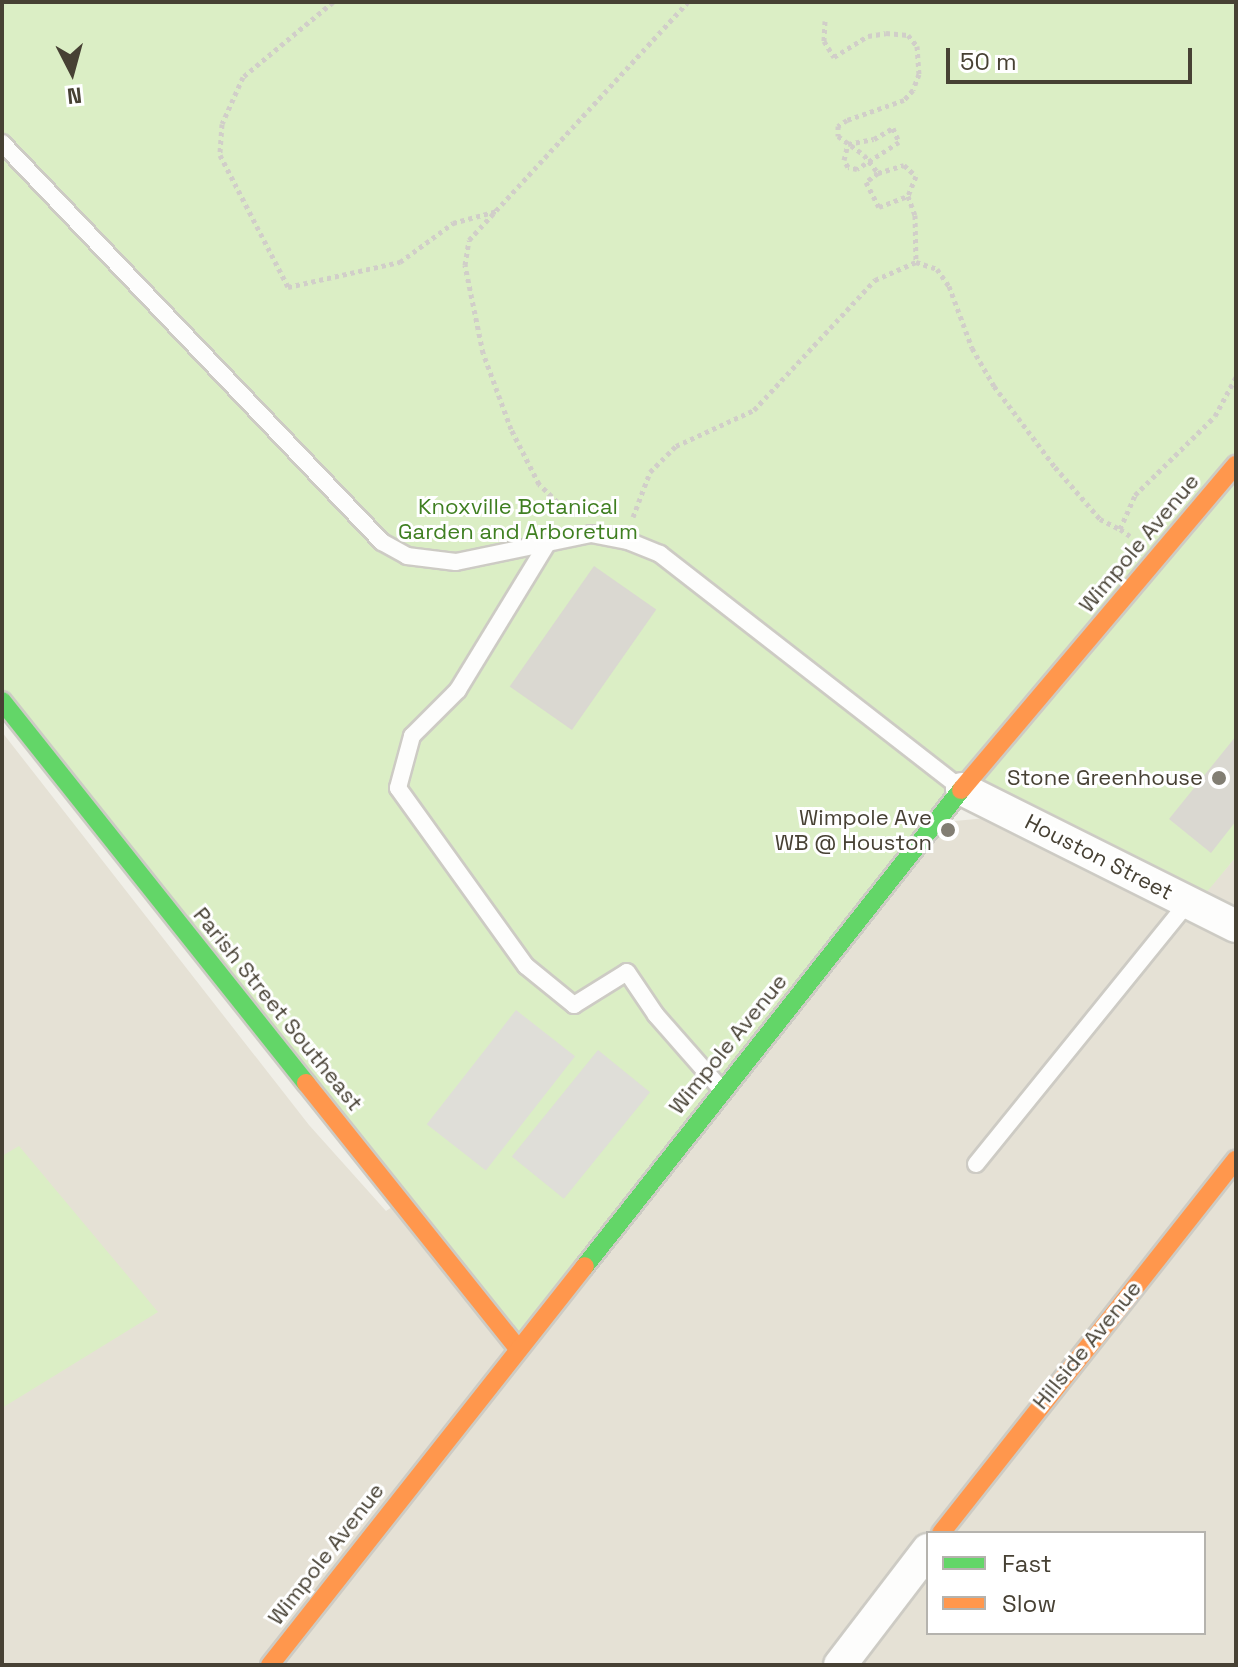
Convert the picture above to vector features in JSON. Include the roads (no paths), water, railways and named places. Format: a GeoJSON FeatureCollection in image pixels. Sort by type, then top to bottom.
{"type":"FeatureCollection","features":[{"type":"Feature","properties":{"kind":"street","name":"Wimpole Avenue"},"geometry":{"type":"LineString","coordinates":[[270,1665],[517,1347],[962,789],[1236,465]]}},
{"type":"Feature","properties":{"kind":"street","name":"Parish Street Southeast"},"geometry":{"type":"LineString","coordinates":[[2,701],[517,1347]]}},
{"type":"Feature","properties":{"kind":"street","name":"Houston Street"},"geometry":{"type":"LineString","coordinates":[[962,789],[1236,926]]}},
{"type":"Feature","properties":{"kind":"street","name":"Hillside Avenue"},"geometry":{"type":"LineString","coordinates":[[943,1531],[1236,1160]]}},
{"type":"Feature","properties":{"kind":"street"},"geometry":{"type":"LineString","coordinates":[[840,1665],[926,1553]]}},
{"type":"Feature","properties":{"kind":"lane"},"geometry":{"type":"LineString","coordinates":[[2,143],[382,542],[407,556],[456,562],[591,534],[628,541],[660,554],[962,789]]}},
{"type":"Feature","properties":{"kind":"lane"},"geometry":{"type":"LineString","coordinates":[[547,544],[472,670],[412,736],[398,788],[526,966],[574,1005],[627,972],[656,1015],[722,1090]]}},
{"type":"Feature","properties":{"kind":"lane"},"geometry":{"type":"LineString","coordinates":[[976,1164],[1188,902]]}},
{"type":"Feature","properties":{"kind":"place","name":"Stone Greenhouse"},"geometry":{"type":"Point","coordinates":[1219,778]}},
{"type":"Feature","properties":{"kind":"place","name":"Wimpole Ave WB @ Houston"},"geometry":{"type":"Point","coordinates":[948,830]}},
{"type":"Feature","properties":{"kind":"park label","name":"Knoxville Botanical Garden and Arboretum"},"geometry":{"type":"Point","coordinates":[518,518]}}]}
